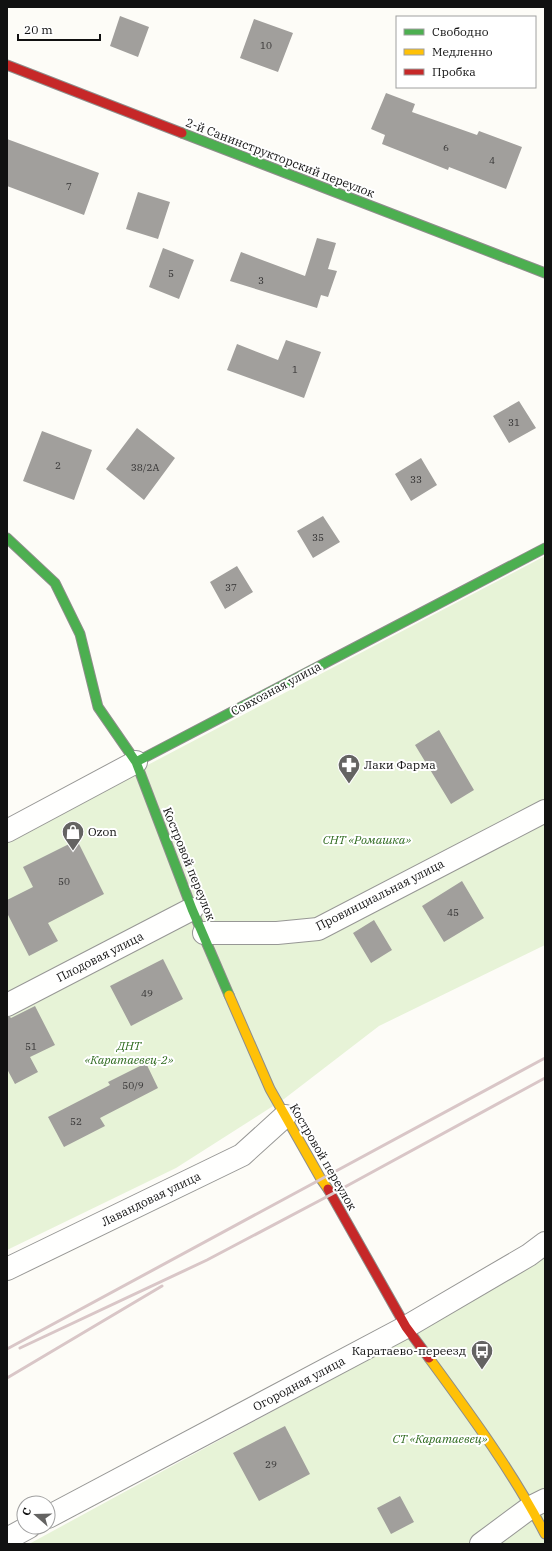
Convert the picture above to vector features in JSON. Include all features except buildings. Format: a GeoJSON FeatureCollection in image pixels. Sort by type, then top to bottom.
{"type":"FeatureCollection","features":[{"type":"Feature","properties":{"kind":"street","name":"2-й Санинструкторский переулок"},"geometry":{"type":"LineString","coordinates":[[7,65],[545,273]]}},
{"type":"Feature","properties":{"kind":"street","name":"Костровой переулок"},"geometry":{"type":"LineString","coordinates":[[7,538],[55,583],[80,634],[98,706],[136,762],[192,909],[204,933],[270,1089],[321,1179],[332,1194],[406,1328],[538,1503],[545,1534]]}},
{"type":"Feature","properties":{"kind":"street","name":"Совхозная улица"},"geometry":{"type":"LineString","coordinates":[[7,830],[545,548]]}},
{"type":"Feature","properties":{"kind":"street","name":"Провинциальная улица"},"geometry":{"type":"LineString","coordinates":[[204,933],[277,933],[318,929],[545,811]]}},
{"type":"Feature","properties":{"kind":"street","name":"Плодовая улица"},"geometry":{"type":"LineString","coordinates":[[7,1005],[192,909]]}},
{"type":"Feature","properties":{"kind":"street","name":"Лавандовая улица"},"geometry":{"type":"LineString","coordinates":[[7,1269],[242,1155],[285,1116]]}},
{"type":"Feature","properties":{"kind":"street","name":"Огородная улица"},"geometry":{"type":"LineString","coordinates":[[56,1513],[406,1328],[528,1255],[545,1243]]}},
{"type":"Feature","properties":{"kind":"street"},"geometry":{"type":"LineString","coordinates":[[481,1544],[538,1503]]}},
{"type":"Feature","properties":{"kind":"street"},"geometry":{"type":"LineString","coordinates":[[7,1539],[16,1534]]}},
{"type":"Feature","properties":{"kind":"green space"},"geometry":{"type":"Polygon","coordinates":[[[545,556],[545,945],[379,1026],[284,1099],[176,1168],[7,1250],[7,839],[545,556]]]}},
{"type":"Feature","properties":{"kind":"green space","name":"СТ «Каратаевец»"},"geometry":{"type":"Polygon","coordinates":[[[545,1254],[545,1544],[29,1544],[46,1535],[56,1535],[56,1529],[398,1343],[545,1254]]]}},
{"type":"Feature","properties":{"kind":"railway"},"geometry":{"type":"LineString","coordinates":[[7,1349],[545,1058]]}},
{"type":"Feature","properties":{"kind":"railway"},"geometry":{"type":"LineString","coordinates":[[20,1348],[207,1260],[545,1078]]}},
{"type":"Feature","properties":{"kind":"railway"},"geometry":{"type":"LineString","coordinates":[[7,1378],[162,1286]]}},
{"type":"Feature","properties":{"kind":"traffic: fast"},"geometry":{"type":"LineString","coordinates":[[182,133],[545,273]]}},
{"type":"Feature","properties":{"kind":"traffic: fast"},"geometry":{"type":"LineString","coordinates":[[7,538],[55,583],[80,634],[98,707],[136,762],[192,909],[229,995]]}},
{"type":"Feature","properties":{"kind":"traffic: fast"},"geometry":{"type":"LineString","coordinates":[[136,762],[545,548]]}},
{"type":"Feature","properties":{"kind":"traffic: slow"},"geometry":{"type":"LineString","coordinates":[[229,995],[270,1089],[328,1189]]}},
{"type":"Feature","properties":{"kind":"traffic: slow"},"geometry":{"type":"LineString","coordinates":[[429,1358],[505,1466],[533,1511],[545,1534]]}},
{"type":"Feature","properties":{"kind":"traffic: jam"},"geometry":{"type":"LineString","coordinates":[[7,65],[182,133]]}},
{"type":"Feature","properties":{"kind":"traffic: jam"},"geometry":{"type":"LineString","coordinates":[[328,1189],[406,1327],[429,1358]]}},
{"type":"Feature","properties":{"kind":"place","name":"Лаки Фарма"},"geometry":{"type":"Point","coordinates":[349,784]}},
{"type":"Feature","properties":{"kind":"place","name":"Ozon"},"geometry":{"type":"Point","coordinates":[73,852]}},
{"type":"Feature","properties":{"kind":"place","name":"Каратаево-переезд"},"geometry":{"type":"Point","coordinates":[482,1370]}},
{"type":"Feature","properties":{"kind":"park label","name":"СНТ «Ромашка»"},"geometry":{"type":"Point","coordinates":[367,840]}},
{"type":"Feature","properties":{"kind":"park label","name":"ДНТ «Каратаевец-2»"},"geometry":{"type":"Point","coordinates":[129,1053]}}]}
